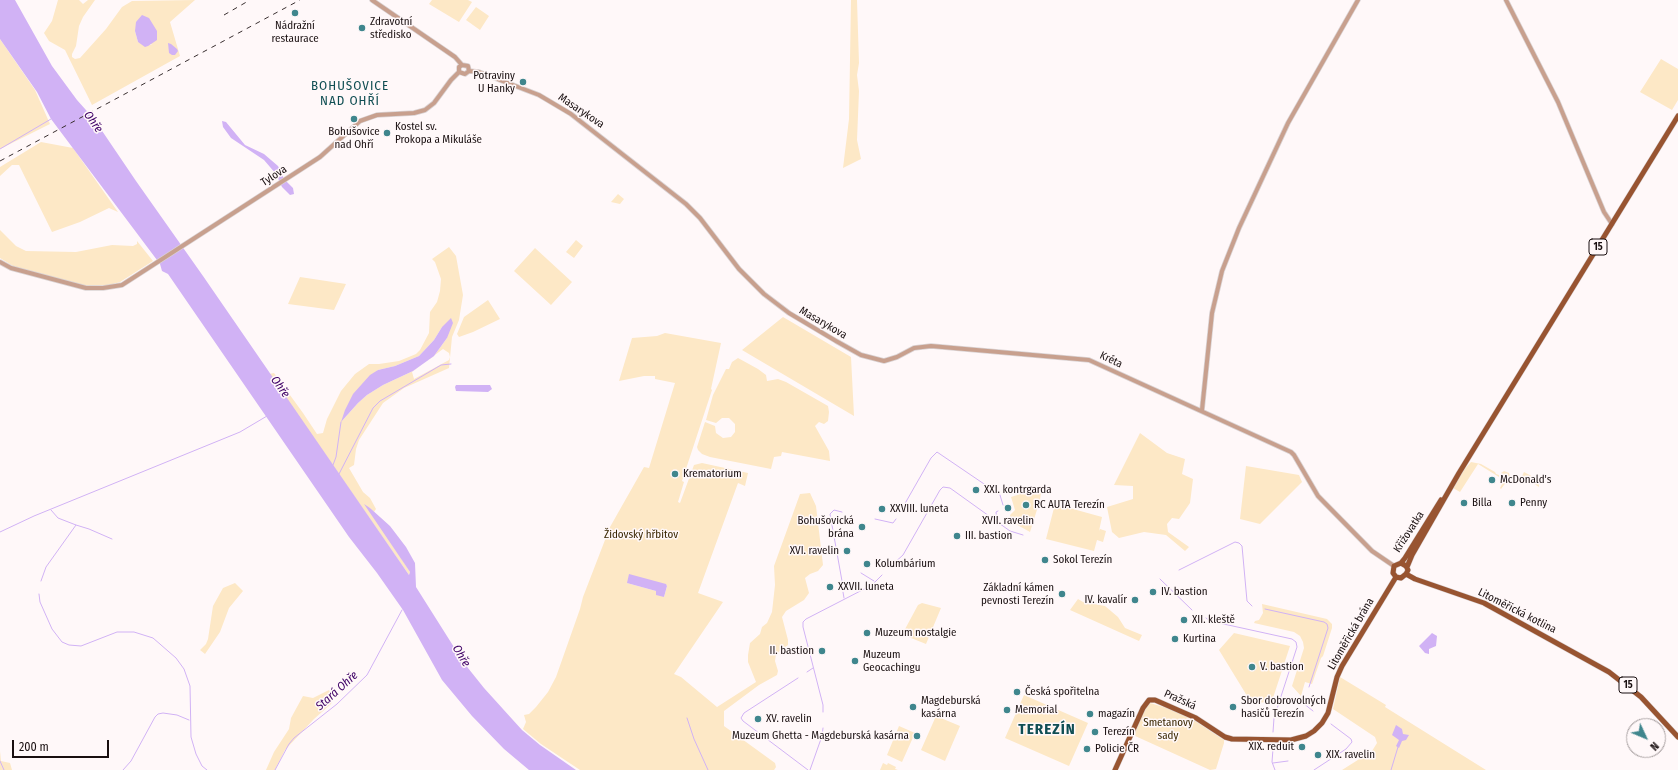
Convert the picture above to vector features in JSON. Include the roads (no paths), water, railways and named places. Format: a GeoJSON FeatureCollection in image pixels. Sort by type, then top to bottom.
{"type":"FeatureCollection","features":[{"type":"Feature","properties":{"kind":"main road","name":"15"},"geometry":{"type":"LineString","coordinates":[[1406,574],[1412,555],[1444,502],[1446,495],[1678,116]]}},
{"type":"Feature","properties":{"kind":"main road","name":"Křižovatka"},"geometry":{"type":"LineString","coordinates":[[1400,563],[1408,553],[1441,500],[1446,495]]}},
{"type":"Feature","properties":{"kind":"main road","name":"15"},"geometry":{"type":"LineString","coordinates":[[1394,566],[1400,563]]}},
{"type":"Feature","properties":{"kind":"main road"},"geometry":{"type":"LineString","coordinates":[[1400,563],[1407,567]]}},
{"type":"Feature","properties":{"kind":"main road"},"geometry":{"type":"LineString","coordinates":[[1394,566],[1393,573],[1396,577],[1401,578],[1406,574]]}},
{"type":"Feature","properties":{"kind":"main road","name":"Litoměřická kotlina"},"geometry":{"type":"LineString","coordinates":[[1406,574],[1415,580],[1484,603],[1616,676],[1634,691],[1678,737]]}},
{"type":"Feature","properties":{"kind":"main road","name":"Litoměřická brána"},"geometry":{"type":"LineString","coordinates":[[1228,738],[1291,740],[1306,736],[1318,727],[1330,709],[1339,672],[1396,577]]}},
{"type":"Feature","properties":{"kind":"main road","name":"Pražská"},"geometry":{"type":"LineString","coordinates":[[1115,770],[1142,708],[1149,700],[1155,700],[1196,718],[1228,738]]}},
{"type":"Feature","properties":{"kind":"street"},"geometry":{"type":"LineString","coordinates":[[372,0],[455,57],[462,65],[466,65],[469,70],[464,75],[459,72],[462,65]]}},
{"type":"Feature","properties":{"kind":"street"},"geometry":{"type":"LineString","coordinates":[[1202,410],[1212,313],[1222,271],[1239,228],[1288,123],[1358,0]]}},
{"type":"Feature","properties":{"kind":"street"},"geometry":{"type":"LineString","coordinates":[[1506,0],[1558,102],[1604,212],[1612,224]]}},
{"type":"Feature","properties":{"kind":"street","name":"Masarykova"},"geometry":{"type":"LineString","coordinates":[[469,70],[508,82],[539,95],[560,107],[602,137],[670,190],[700,218],[742,272],[764,294],[811,327],[861,355],[884,361]]}},
{"type":"Feature","properties":{"kind":"street","name":"Tylova"},"geometry":{"type":"LineString","coordinates":[[0,262],[11,268],[86,288],[103,288],[122,285],[320,157],[360,120],[372,116],[414,113],[429,107],[459,72]]}},
{"type":"Feature","properties":{"kind":"street","name":"Kréta"},"geometry":{"type":"LineString","coordinates":[[884,361],[914,348],[931,346],[1083,359],[1202,410],[1290,452],[1306,474],[1315,492],[1326,505],[1372,551],[1394,566]]}},
{"type":"Feature","properties":{"kind":"water","name":"Ohře"},"geometry":{"type":"Polygon","coordinates":[[[0,0],[15,0],[52,66],[77,100],[94,119],[409,575],[410,572],[364,504],[390,526],[406,547],[415,563],[416,587],[464,663],[484,688],[522,730],[540,745],[576,770],[529,770],[504,749],[472,716],[442,680],[403,610],[349,537],[168,274],[162,271],[160,264],[51,119],[37,92],[0,39],[0,0]]]}},
{"type":"Feature","properties":{"kind":"water"},"geometry":{"type":"Polygon","coordinates":[[[142,15],[149,18],[157,31],[157,40],[145,47],[138,42],[135,31],[136,22],[142,15]]]}},
{"type":"Feature","properties":{"kind":"water"},"geometry":{"type":"Polygon","coordinates":[[[168,43],[177,49],[178,51],[175,55],[169,53],[168,43]]]}},
{"type":"Feature","properties":{"kind":"water"},"geometry":{"type":"Polygon","coordinates":[[[222,121],[226,122],[245,145],[264,154],[278,166],[284,179],[293,188],[294,194],[290,195],[282,187],[276,174],[264,160],[231,138],[223,127],[222,121]]]}},
{"type":"Feature","properties":{"kind":"water"},"geometry":{"type":"Polygon","coordinates":[[[451,318],[453,323],[447,338],[434,356],[413,371],[383,385],[367,395],[341,422],[353,394],[370,375],[378,370],[395,366],[419,356],[451,318]]]}},
{"type":"Feature","properties":{"kind":"water"},"geometry":{"type":"Polygon","coordinates":[[[456,385],[490,385],[492,389],[488,392],[456,391],[456,385]]]}},
{"type":"Feature","properties":{"kind":"water"},"geometry":{"type":"Polygon","coordinates":[[[629,574],[666,584],[667,586],[664,597],[656,595],[656,591],[627,583],[629,574]]]}},
{"type":"Feature","properties":{"kind":"water"},"geometry":{"type":"Polygon","coordinates":[[[1432,633],[1437,636],[1436,646],[1429,649],[1429,654],[1425,653],[1419,646],[1432,633]]]}},
{"type":"Feature","properties":{"kind":"water"},"geometry":{"type":"Polygon","coordinates":[[[1396,725],[1402,729],[1403,734],[1409,735],[1406,740],[1402,741],[1399,748],[1396,746],[1399,740],[1392,735],[1396,725]]]}},
{"type":"Feature","properties":{"kind":"waterway"},"geometry":{"type":"LineString","coordinates":[[0,149],[51,119]]}},
{"type":"Feature","properties":{"kind":"waterway"},"geometry":{"type":"LineString","coordinates":[[339,474],[373,408],[380,401],[441,365],[451,364]]}},
{"type":"Feature","properties":{"kind":"waterway"},"geometry":{"type":"LineString","coordinates":[[0,532],[34,516],[240,432],[267,416]]}},
{"type":"Feature","properties":{"kind":"waterway"},"geometry":{"type":"LineString","coordinates":[[333,465],[336,457],[341,422]]}},
{"type":"Feature","properties":{"kind":"waterway"},"geometry":{"type":"LineString","coordinates":[[903,507],[931,458],[937,452],[990,488]]}},
{"type":"Feature","properties":{"kind":"waterway"},"geometry":{"type":"LineString","coordinates":[[893,564],[903,555],[943,487],[950,488],[1010,531],[1023,535]]}},
{"type":"Feature","properties":{"kind":"waterway"},"geometry":{"type":"LineString","coordinates":[[1000,495],[1003,505]]}},
{"type":"Feature","properties":{"kind":"waterway"},"geometry":{"type":"LineString","coordinates":[[41,581],[46,567],[76,525],[58,518],[51,510]]}},
{"type":"Feature","properties":{"kind":"waterway"},"geometry":{"type":"LineString","coordinates":[[842,512],[834,510],[830,514],[842,581]]}},
{"type":"Feature","properties":{"kind":"waterway"},"geometry":{"type":"LineString","coordinates":[[997,521],[996,512],[998,511]]}},
{"type":"Feature","properties":{"kind":"waterway"},"geometry":{"type":"LineString","coordinates":[[875,519],[893,523],[896,519]]}},
{"type":"Feature","properties":{"kind":"waterway"},"geometry":{"type":"LineString","coordinates":[[76,525],[112,539]]}},
{"type":"Feature","properties":{"kind":"waterway"},"geometry":{"type":"LineString","coordinates":[[1179,570],[1235,542],[1239,543],[1242,546],[1247,601],[1252,606]]}},
{"type":"Feature","properties":{"kind":"waterway"},"geometry":{"type":"LineString","coordinates":[[861,573],[874,581]]}},
{"type":"Feature","properties":{"kind":"waterway"},"geometry":{"type":"LineString","coordinates":[[823,712],[823,705],[803,622],[806,619],[872,585],[882,575]]}},
{"type":"Feature","properties":{"kind":"waterway"},"geometry":{"type":"LineString","coordinates":[[1160,579],[1192,610]]}},
{"type":"Feature","properties":{"kind":"waterway"},"geometry":{"type":"LineString","coordinates":[[843,592],[844,598]]}},
{"type":"Feature","properties":{"kind":"waterway"},"geometry":{"type":"LineString","coordinates":[[39,594],[40,602],[52,629],[62,642],[69,645],[81,646],[117,632],[134,632],[153,638],[176,658],[184,669],[190,686],[191,737],[196,754],[202,766],[207,770]]}},
{"type":"Feature","properties":{"kind":"waterway"},"geometry":{"type":"LineString","coordinates":[[1265,609],[1324,622],[1327,624],[1328,628],[1309,687]]}},
{"type":"Feature","properties":{"kind":"waterway","name":"Stará Ohře"},"geometry":{"type":"LineString","coordinates":[[275,770],[289,744],[294,738],[337,704],[367,675],[402,610]]}},
{"type":"Feature","properties":{"kind":"waterway"},"geometry":{"type":"LineString","coordinates":[[1206,618],[1210,621],[1292,639],[1296,642],[1297,647],[1274,718],[1273,732]]}},
{"type":"Feature","properties":{"kind":"waterway"},"geometry":{"type":"LineString","coordinates":[[807,672],[813,668]]}},
{"type":"Feature","properties":{"kind":"waterway"},"geometry":{"type":"LineString","coordinates":[[798,678],[744,713],[741,718],[808,770]]}},
{"type":"Feature","properties":{"kind":"waterway"},"geometry":{"type":"LineString","coordinates":[[1304,699],[1303,703],[1313,711]]}},
{"type":"Feature","properties":{"kind":"waterway"},"geometry":{"type":"LineString","coordinates":[[123,770],[131,761],[158,714],[163,713],[177,715],[189,720]]}},
{"type":"Feature","properties":{"kind":"waterway"},"geometry":{"type":"LineString","coordinates":[[687,718],[694,739],[708,770]]}},
{"type":"Feature","properties":{"kind":"waterway"},"geometry":{"type":"LineString","coordinates":[[1314,770],[1346,749],[1352,742],[1351,739],[1331,724]]}},
{"type":"Feature","properties":{"kind":"waterway"},"geometry":{"type":"LineString","coordinates":[[810,770],[822,736],[823,728]]}},
{"type":"Feature","properties":{"kind":"waterway"},"geometry":{"type":"LineString","coordinates":[[1391,770],[1398,747]]}},
{"type":"Feature","properties":{"kind":"waterway"},"geometry":{"type":"LineString","coordinates":[[1273,749],[1272,762],[1275,770]]}},
{"type":"Feature","properties":{"kind":"waterway"},"geometry":{"type":"LineString","coordinates":[[0,761],[4,770]]}},
{"type":"Feature","properties":{"kind":"waterway"},"geometry":{"type":"LineString","coordinates":[[1273,763],[1288,761]]}},
{"type":"Feature","properties":{"kind":"railway"},"geometry":{"type":"LineString","coordinates":[[224,15],[250,0]]}},
{"type":"Feature","properties":{"kind":"railway"},"geometry":{"type":"LineString","coordinates":[[0,161],[300,0]]}},
{"type":"Feature","properties":{"kind":"place","name":"Nádražní restaurace"},"geometry":{"type":"Point","coordinates":[295,13]}},
{"type":"Feature","properties":{"kind":"place","name":"Zdravotní středisko"},"geometry":{"type":"Point","coordinates":[362,28]}},
{"type":"Feature","properties":{"kind":"place","name":"Potraviny U Hanky"},"geometry":{"type":"Point","coordinates":[523,82]}},
{"type":"Feature","properties":{"kind":"place","name":"Bohušovice nad Ohří"},"geometry":{"type":"Point","coordinates":[354,119]}},
{"type":"Feature","properties":{"kind":"place","name":"Kostel sv. Prokopa a Mikuláše"},"geometry":{"type":"Point","coordinates":[387,133]}},
{"type":"Feature","properties":{"kind":"place","name":"Krematorium"},"geometry":{"type":"Point","coordinates":[675,474]}},
{"type":"Feature","properties":{"kind":"place","name":"McDonald's"},"geometry":{"type":"Point","coordinates":[1492,480]}},
{"type":"Feature","properties":{"kind":"place","name":"XXI. kontrgarda"},"geometry":{"type":"Point","coordinates":[976,490]}},
{"type":"Feature","properties":{"kind":"place","name":"Billa"},"geometry":{"type":"Point","coordinates":[1464,503]}},
{"type":"Feature","properties":{"kind":"place","name":"Penny"},"geometry":{"type":"Point","coordinates":[1512,503]}},
{"type":"Feature","properties":{"kind":"place","name":"RC AUTA Terezín"},"geometry":{"type":"Point","coordinates":[1026,505]}},
{"type":"Feature","properties":{"kind":"place","name":"XVII. ravelin"},"geometry":{"type":"Point","coordinates":[1008,508]}},
{"type":"Feature","properties":{"kind":"place","name":"XXVIII. luneta"},"geometry":{"type":"Point","coordinates":[882,509]}},
{"type":"Feature","properties":{"kind":"place","name":"Bohušovická brána"},"geometry":{"type":"Point","coordinates":[862,527]}},
{"type":"Feature","properties":{"kind":"place","name":"III. bastion"},"geometry":{"type":"Point","coordinates":[957,536]}},
{"type":"Feature","properties":{"kind":"place","name":"XVI. ravelin"},"geometry":{"type":"Point","coordinates":[847,551]}},
{"type":"Feature","properties":{"kind":"place","name":"Sokol Terezín"},"geometry":{"type":"Point","coordinates":[1045,560]}},
{"type":"Feature","properties":{"kind":"place","name":"Kolumbárium"},"geometry":{"type":"Point","coordinates":[867,564]}},
{"type":"Feature","properties":{"kind":"place","name":"XXVII. luneta"},"geometry":{"type":"Point","coordinates":[830,587]}},
{"type":"Feature","properties":{"kind":"place","name":"IV. bastion"},"geometry":{"type":"Point","coordinates":[1153,592]}},
{"type":"Feature","properties":{"kind":"place","name":"Základní kámen pevnosti Terezín"},"geometry":{"type":"Point","coordinates":[1062,594]}},
{"type":"Feature","properties":{"kind":"place","name":"IV. kavalír"},"geometry":{"type":"Point","coordinates":[1135,600]}},
{"type":"Feature","properties":{"kind":"place","name":"XII. kleště"},"geometry":{"type":"Point","coordinates":[1184,620]}},
{"type":"Feature","properties":{"kind":"place","name":"Muzeum nostalgie"},"geometry":{"type":"Point","coordinates":[867,633]}},
{"type":"Feature","properties":{"kind":"place","name":"Kurtina"},"geometry":{"type":"Point","coordinates":[1175,639]}},
{"type":"Feature","properties":{"kind":"place","name":"II. bastion"},"geometry":{"type":"Point","coordinates":[822,651]}},
{"type":"Feature","properties":{"kind":"place","name":"Muzeum Geocachingu"},"geometry":{"type":"Point","coordinates":[855,661]}},
{"type":"Feature","properties":{"kind":"place","name":"V. bastion"},"geometry":{"type":"Point","coordinates":[1252,667]}},
{"type":"Feature","properties":{"kind":"place","name":"Česká spořitelna"},"geometry":{"type":"Point","coordinates":[1017,692]}},
{"type":"Feature","properties":{"kind":"place","name":"Magdeburská kasárna"},"geometry":{"type":"Point","coordinates":[913,707]}},
{"type":"Feature","properties":{"kind":"place","name":"Sbor dobrovolných hasičů Terezín"},"geometry":{"type":"Point","coordinates":[1233,707]}},
{"type":"Feature","properties":{"kind":"place","name":"Memorial"},"geometry":{"type":"Point","coordinates":[1007,710]}},
{"type":"Feature","properties":{"kind":"place","name":"magazín"},"geometry":{"type":"Point","coordinates":[1090,714]}},
{"type":"Feature","properties":{"kind":"place","name":"XV. ravelin"},"geometry":{"type":"Point","coordinates":[758,719]}},
{"type":"Feature","properties":{"kind":"place","name":"Terezín"},"geometry":{"type":"Point","coordinates":[1095,732]}},
{"type":"Feature","properties":{"kind":"place","name":"Muzeum Ghetta - Magdeburská kasárna"},"geometry":{"type":"Point","coordinates":[917,736]}},
{"type":"Feature","properties":{"kind":"place","name":"XIX. reduit"},"geometry":{"type":"Point","coordinates":[1302,747]}},
{"type":"Feature","properties":{"kind":"place","name":"Policie ČR"},"geometry":{"type":"Point","coordinates":[1087,749]}},
{"type":"Feature","properties":{"kind":"place","name":"XIX. ravelin"},"geometry":{"type":"Point","coordinates":[1318,755]}},
{"type":"Feature","properties":{"kind":"district","name":"BOHUŠOVICE NAD OHŘÍ"},"geometry":{"type":"Point","coordinates":[350,94]}},
{"type":"Feature","properties":{"kind":"district","name":"TEREZÍN"},"geometry":{"type":"Point","coordinates":[1047,730]}},
{"type":"Feature","properties":{"kind":"park label","name":"Židovský hřbitov"},"geometry":{"type":"Point","coordinates":[641,535]}},
{"type":"Feature","properties":{"kind":"park label","name":"Smetanovy sady"},"geometry":{"type":"Point","coordinates":[1168,729]}}]}
